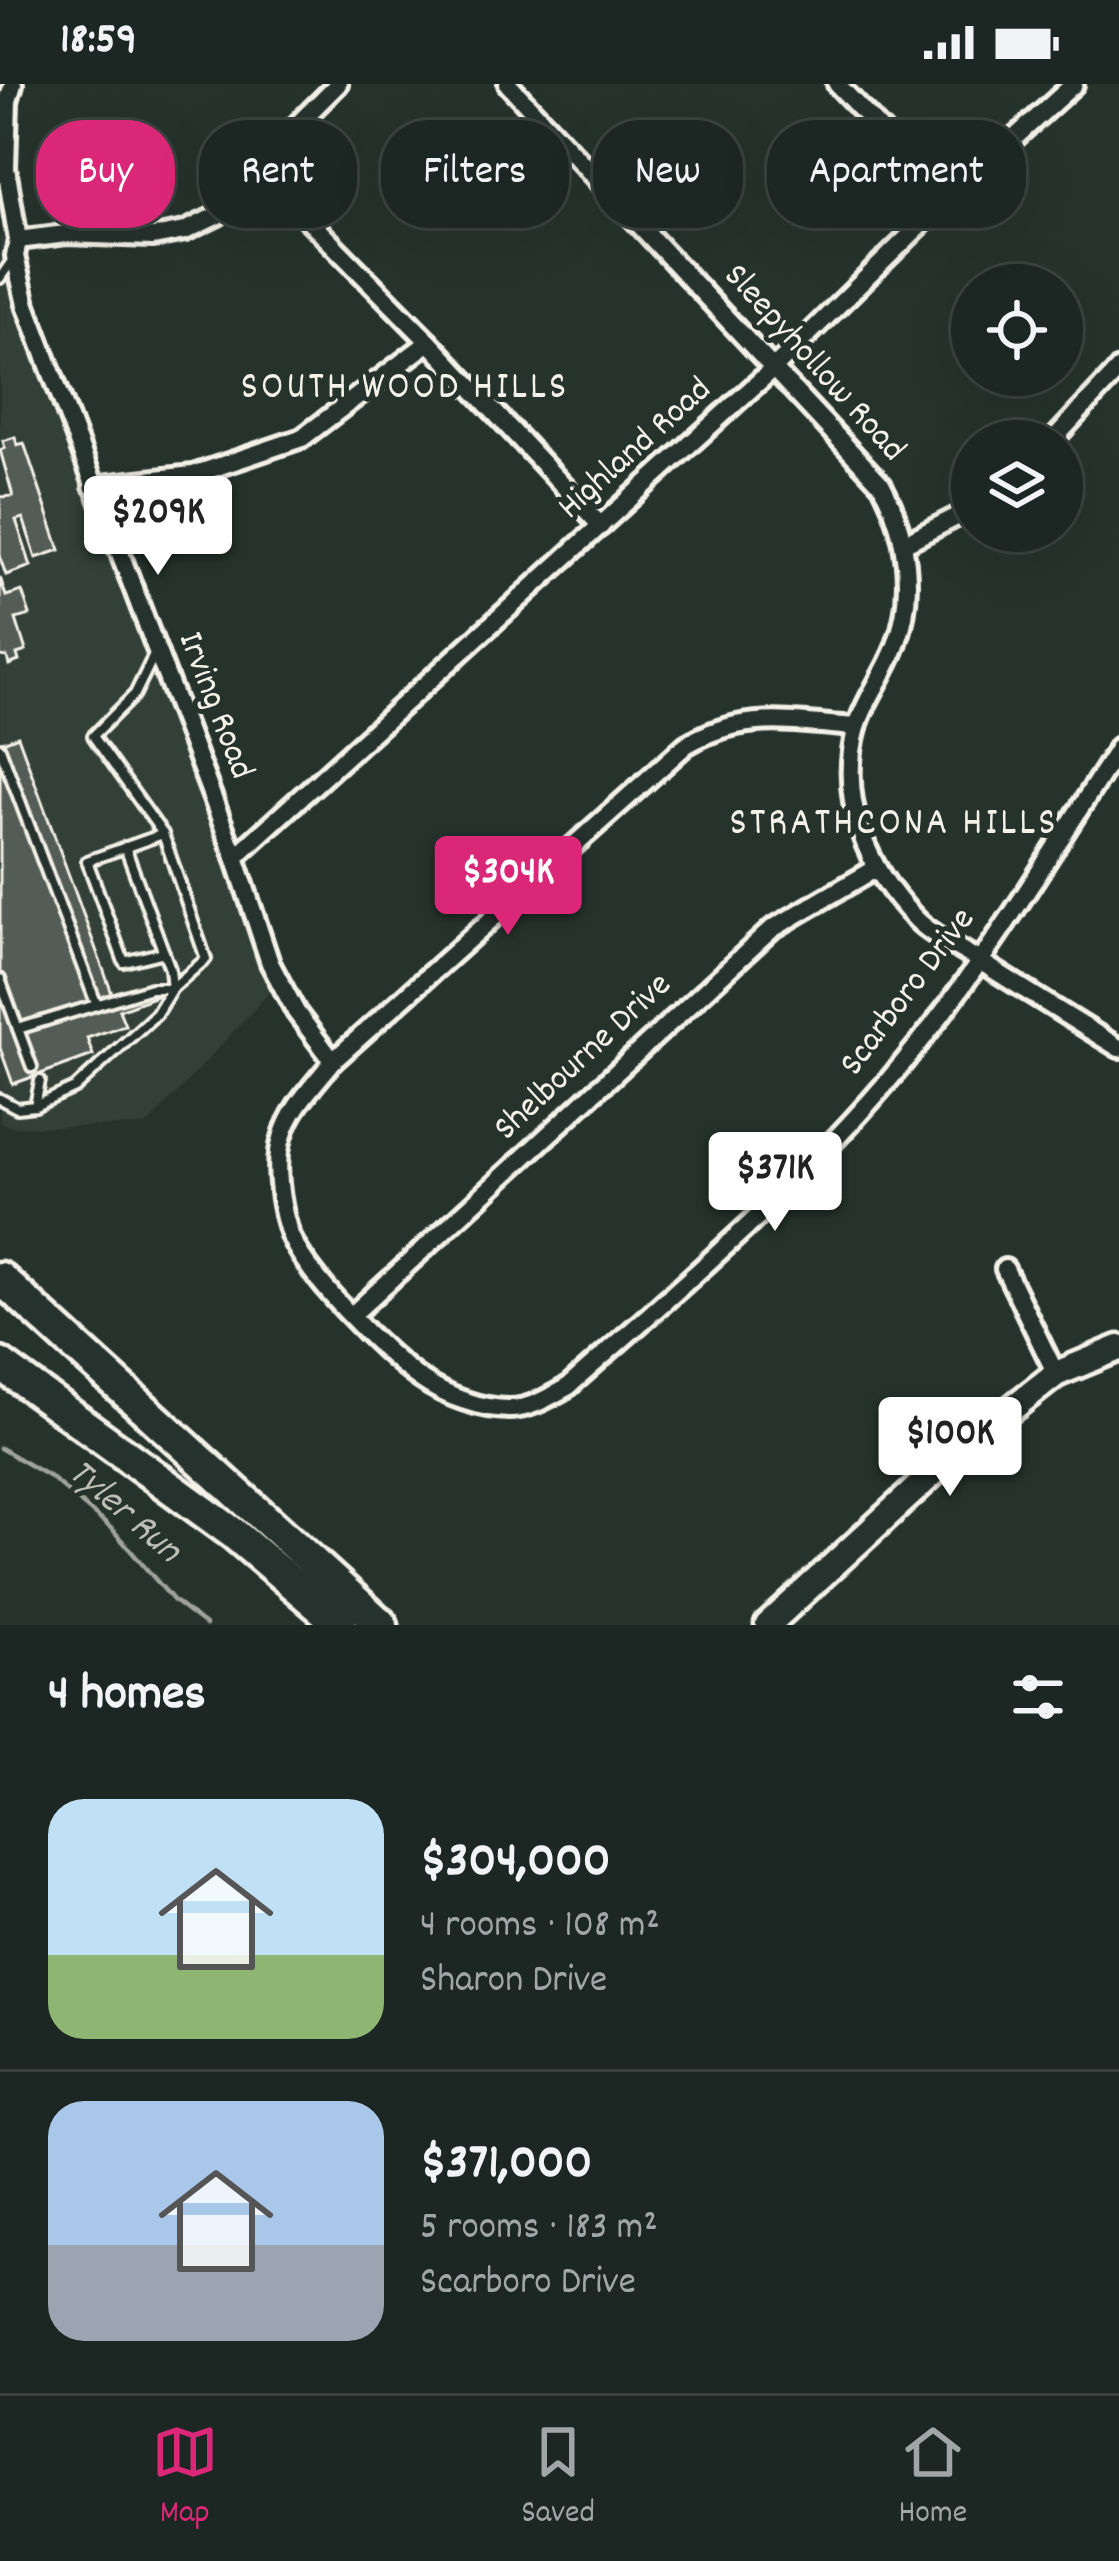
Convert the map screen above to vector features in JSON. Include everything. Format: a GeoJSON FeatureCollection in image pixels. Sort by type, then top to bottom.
{"type":"FeatureCollection","features":[{"type":"Feature","properties":{"kind":"highway"},"geometry":{"type":"LineString","coordinates":[[0,1278],[382,1625]]}},
{"type":"Feature","properties":{"kind":"highway"},"geometry":{"type":"LineString","coordinates":[[0,1364],[233,1533],[341,1625]]}},
{"type":"Feature","properties":{"kind":"street","name":"Irving Road"},"geometry":{"type":"LineString","coordinates":[[14,84],[8,101],[6,168],[16,248],[50,374],[158,648],[270,962],[296,1012],[333,1061]]}},
{"type":"Feature","properties":{"kind":"street"},"geometry":{"type":"LineString","coordinates":[[302,120],[338,84]]}},
{"type":"Feature","properties":{"kind":"street","name":"Sleepyhollow Road"},"geometry":{"type":"LineString","coordinates":[[508,84],[882,484],[905,543],[906,593],[898,641],[857,727],[855,815],[875,869],[920,923],[1119,1048]]}},
{"type":"Feature","properties":{"kind":"street"},"geometry":{"type":"LineString","coordinates":[[837,84],[871,120]]}},
{"type":"Feature","properties":{"kind":"street","name":"Highland Road"},"geometry":{"type":"LineString","coordinates":[[1026,128],[1074,84]]}},
{"type":"Feature","properties":{"kind":"street"},"geometry":{"type":"LineString","coordinates":[[16,248],[65,234],[153,237],[199,224]]}},
{"type":"Feature","properties":{"kind":"street"},"geometry":{"type":"LineString","coordinates":[[316,228],[602,526]]}},
{"type":"Feature","properties":{"kind":"street","name":"Highland Road"},"geometry":{"type":"LineString","coordinates":[[235,857],[774,368],[917,228]]}},
{"type":"Feature","properties":{"kind":"street"},"geometry":{"type":"LineString","coordinates":[[93,486],[193,475],[302,438],[429,342]]}},
{"type":"Feature","properties":{"kind":"street"},"geometry":{"type":"LineString","coordinates":[[1072,420],[1119,369]]}},
{"type":"Feature","properties":{"kind":"street"},"geometry":{"type":"LineString","coordinates":[[905,543],[951,519]]}},
{"type":"Feature","properties":{"kind":"street","name":"Scarboro Drive"},"geometry":{"type":"LineString","coordinates":[[857,727],[748,720],[707,732],[686,745],[333,1061],[291,1113],[280,1142],[279,1178],[288,1233],[318,1278],[352,1315],[397,1362],[425,1382],[456,1398],[510,1409],[555,1394],[716,1256],[848,1125],[919,1044],[980,961],[1119,747]]}},
{"type":"Feature","properties":{"kind":"street","name":"Shelbourne Drive"},"geometry":{"type":"LineString","coordinates":[[352,1315],[772,929],[875,869]]}},
{"type":"Feature","properties":{"kind":"street"},"geometry":{"type":"LineString","coordinates":[[1005,1269],[1056,1374]]}},
{"type":"Feature","properties":{"kind":"street"},"geometry":{"type":"LineString","coordinates":[[768,1625],[956,1452],[1056,1374],[1119,1348]]}},
{"type":"Feature","properties":{"kind":"lane"},"geometry":{"type":"LineString","coordinates":[[0,278],[16,248]]}},
{"type":"Feature","properties":{"kind":"lane"},"geometry":{"type":"LineString","coordinates":[[0,1099],[17,1108],[35,1106],[76,1088],[156,1014],[172,988],[206,958],[163,834],[93,736],[135,694],[158,648]]}},
{"type":"Feature","properties":{"kind":"lane"},"geometry":{"type":"LineString","coordinates":[[0,748],[96,1003]]}},
{"type":"Feature","properties":{"kind":"lane"},"geometry":{"type":"LineString","coordinates":[[163,834],[87,861],[124,962],[164,952]]}},
{"type":"Feature","properties":{"kind":"lane"},"geometry":{"type":"LineString","coordinates":[[125,847],[164,952],[172,988]]}},
{"type":"Feature","properties":{"kind":"lane"},"geometry":{"type":"LineString","coordinates":[[0,980],[32,1066]]}},
{"type":"Feature","properties":{"kind":"lane"},"geometry":{"type":"LineString","coordinates":[[18,1029],[152,988],[172,988]]}},
{"type":"Feature","properties":{"kind":"lane"},"geometry":{"type":"LineString","coordinates":[[35,1106],[40,1081]]}},
{"type":"Feature","properties":{"kind":"shaded area"},"geometry":{"type":"Polygon","coordinates":[[[0,233],[22,307],[282,979],[146,1126],[11,1127],[0,1122],[0,233]]]}},
{"type":"Feature","properties":{"kind":"building"},"geometry":{"type":"Polygon","coordinates":[[[15,437],[17,445],[24,443],[60,550],[36,558],[23,518],[16,520],[31,566],[6,575],[0,558],[0,497],[13,496],[0,450],[5,448],[3,441],[15,437]]]}},
{"type":"Feature","properties":{"kind":"building"},"geometry":{"type":"Polygon","coordinates":[[[0,577],[6,596],[22,591],[30,615],[16,619],[26,651],[9,665],[7,657],[0,656],[0,577]]]}},
{"type":"Feature","properties":{"kind":"building"},"geometry":{"type":"Polygon","coordinates":[[[18,736],[113,996],[151,982],[156,996],[119,1010],[125,1025],[87,1038],[93,1055],[13,1084],[0,1048],[0,743],[18,736]]]}},
{"type":"Feature","properties":{"kind":"waterway","name":"Tyler Run"},"geometry":{"type":"LineString","coordinates":[[0,1448],[50,1477],[113,1530],[174,1601],[205,1625]]}},
{"type":"Feature","properties":{"kind":"district","name":"SOUTH WOOD HILLS"},"geometry":{"type":"Point","coordinates":[405,389]}},
{"type":"Feature","properties":{"kind":"district","name":"STRATHCONA HILLS"},"geometry":{"type":"Point","coordinates":[894,825]}}]}
